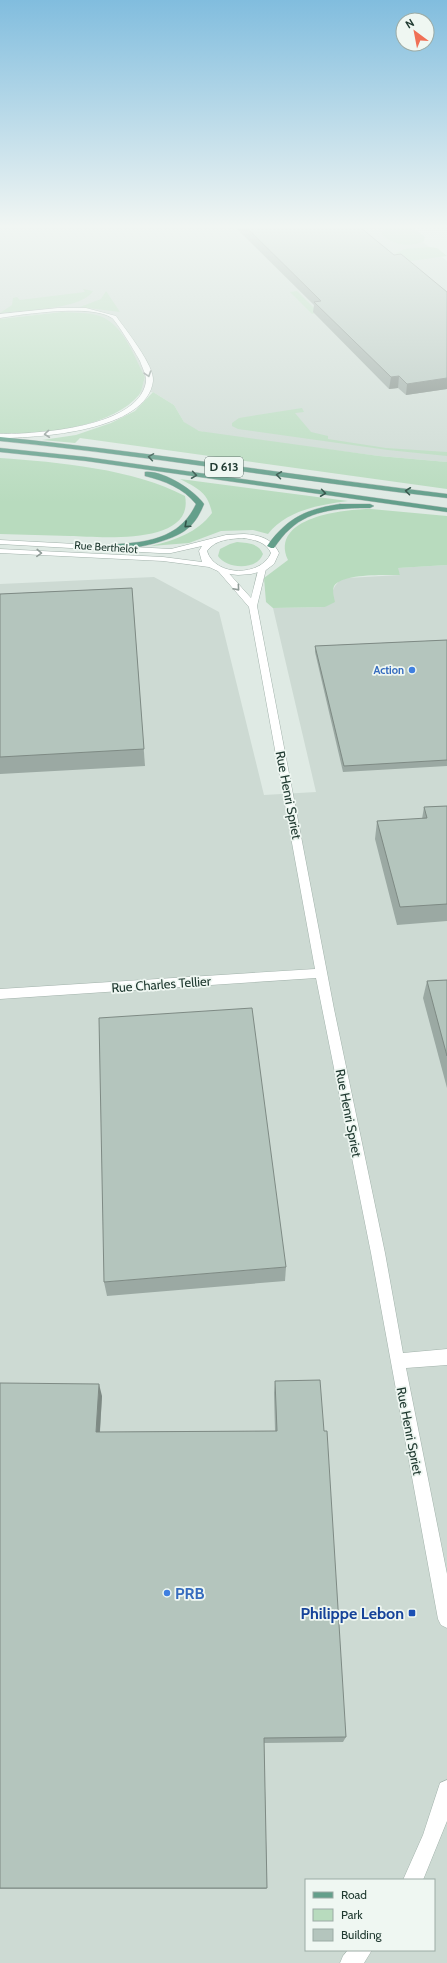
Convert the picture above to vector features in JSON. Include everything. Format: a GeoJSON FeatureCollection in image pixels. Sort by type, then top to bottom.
{"type":"FeatureCollection","features":[{"type":"Feature","properties":{"kind":"main road","name":"D 613"},"geometry":{"type":"LineString","coordinates":[[0,440],[101,450],[312,480],[447,496]]}},
{"type":"Feature","properties":{"kind":"main road","name":"D 613"},"geometry":{"type":"LineString","coordinates":[[0,450],[86,459],[447,510]]}},
{"type":"Feature","properties":{"kind":"main road"},"geometry":{"type":"LineString","coordinates":[[86,459],[138,471],[179,484],[195,496],[200,504],[197,515],[187,526],[170,535],[135,545],[98,547]]}},
{"type":"Feature","properties":{"kind":"main road"},"geometry":{"type":"LineString","coordinates":[[272,546],[285,528],[292,522],[319,511],[335,507],[417,506]]}},
{"type":"Feature","properties":{"kind":"street"},"geometry":{"type":"LineString","coordinates":[[0,436],[63,432],[92,426],[131,408],[143,397],[150,380],[141,356],[116,320]]}},
{"type":"Feature","properties":{"kind":"street","name":"Rue Berthelot"},"geometry":{"type":"LineString","coordinates":[[0,542],[171,551],[226,537],[244,536],[260,539],[272,546]]}},
{"type":"Feature","properties":{"kind":"street"},"geometry":{"type":"LineString","coordinates":[[210,565],[205,561],[203,551],[211,542]]}},
{"type":"Feature","properties":{"kind":"street"},"geometry":{"type":"LineString","coordinates":[[222,570],[242,573],[262,569],[275,557],[272,546]]}},
{"type":"Feature","properties":{"kind":"street","name":"Rue Berthelot"},"geometry":{"type":"LineString","coordinates":[[0,551],[163,559],[210,565],[222,570]]}},
{"type":"Feature","properties":{"kind":"street"},"geometry":{"type":"LineString","coordinates":[[253,606],[262,569]]}},
{"type":"Feature","properties":{"kind":"street"},"geometry":{"type":"LineString","coordinates":[[222,570],[253,606]]}},
{"type":"Feature","properties":{"kind":"street","name":"Rue Henri Spriet"},"geometry":{"type":"LineString","coordinates":[[253,606],[328,1009],[378,1254],[397,1361],[447,1619]]}},
{"type":"Feature","properties":{"kind":"street","name":"Rue Charles Tellier"},"geometry":{"type":"LineString","coordinates":[[0,994],[322,973]]}},
{"type":"Feature","properties":{"kind":"street"},"geometry":{"type":"LineString","coordinates":[[397,1361],[447,1357]]}},
{"type":"Feature","properties":{"kind":"street"},"geometry":{"type":"LineString","coordinates":[[413,1879],[432,1837],[447,1790]]}},
{"type":"Feature","properties":{"kind":"street"},"geometry":{"type":"LineString","coordinates":[[350,1963],[361,1951]]}},
{"type":"Feature","properties":{"kind":"shaded area"},"geometry":{"type":"Polygon","coordinates":[[[102,320],[447,320],[447,462],[379,456],[218,435],[199,431],[189,427],[184,422],[174,405],[153,392],[140,394],[145,377],[102,320]]]}},
{"type":"Feature","properties":{"kind":"shaded area"},"geometry":{"type":"Polygon","coordinates":[[[447,565],[447,1963],[0,1963],[0,584],[154,577],[219,612],[264,795],[316,792],[273,608],[325,607],[339,581],[347,578],[400,575],[397,568],[447,565]]]}},
{"type":"Feature","properties":{"kind":"green space"},"geometry":{"type":"Polygon","coordinates":[[[0,320],[107,320],[116,327],[127,342],[145,377],[139,395],[127,406],[111,415],[74,427],[35,433],[0,433],[0,320]]]}},
{"type":"Feature","properties":{"kind":"green space"},"geometry":{"type":"Polygon","coordinates":[[[153,392],[174,405],[184,422],[199,431],[379,456],[447,462],[447,489],[80,438],[75,443],[42,440],[76,435],[111,423],[135,411],[153,392]]]}},
{"type":"Feature","properties":{"kind":"green space"},"geometry":{"type":"Polygon","coordinates":[[[302,408],[304,412],[295,413],[311,432],[328,436],[328,439],[386,448],[447,452],[447,456],[388,450],[238,429],[232,426],[232,423],[239,418],[302,408]]]}},
{"type":"Feature","properties":{"kind":"green space"},"geometry":{"type":"Polygon","coordinates":[[[0,458],[95,468],[143,479],[185,496],[184,512],[175,523],[161,531],[142,535],[102,537],[0,534],[0,458]]]}},
{"type":"Feature","properties":{"kind":"green space"},"geometry":{"type":"Polygon","coordinates":[[[180,479],[348,501],[326,504],[294,514],[284,519],[268,534],[253,530],[221,531],[189,543],[151,546],[185,535],[200,526],[212,513],[205,495],[197,488],[180,479]]]}},
{"type":"Feature","properties":{"kind":"green space"},"geometry":{"type":"Polygon","coordinates":[[[359,509],[447,516],[447,565],[398,568],[400,575],[375,575],[346,579],[334,586],[333,592],[335,602],[325,607],[273,608],[266,602],[264,578],[288,560],[285,545],[289,534],[299,525],[313,518],[328,514],[359,509]]]}},
{"type":"Feature","properties":{"kind":"green space"},"geometry":{"type":"Polygon","coordinates":[[[237,542],[252,544],[259,548],[263,554],[260,560],[248,566],[234,566],[228,564],[218,556],[220,549],[237,542]]]}},
{"type":"Feature","properties":{"kind":"building"},"geometry":{"type":"Polygon","coordinates":[[[332,320],[447,320],[447,378],[407,384],[399,376],[391,377],[332,320]]]}},
{"type":"Feature","properties":{"kind":"building"},"geometry":{"type":"Polygon","coordinates":[[[132,588],[144,749],[0,757],[0,594],[132,588]]]}},
{"type":"Feature","properties":{"kind":"building"},"geometry":{"type":"Polygon","coordinates":[[[447,640],[447,760],[344,766],[315,646],[447,640]]]}},
{"type":"Feature","properties":{"kind":"building"},"geometry":{"type":"Polygon","coordinates":[[[447,806],[447,904],[400,907],[377,821],[427,818],[424,807],[447,806]]]}},
{"type":"Feature","properties":{"kind":"building"},"geometry":{"type":"Polygon","coordinates":[[[447,980],[447,1056],[427,981],[447,980]]]}},
{"type":"Feature","properties":{"kind":"building"},"geometry":{"type":"Polygon","coordinates":[[[252,1008],[286,1267],[104,1282],[99,1018],[252,1008]]]}},
{"type":"Feature","properties":{"kind":"building","name":"PRB"},"geometry":{"type":"Polygon","coordinates":[[[320,1380],[324,1431],[327,1431],[346,1737],[264,1738],[267,1888],[0,1888],[0,1383],[99,1384],[96,1432],[277,1431],[275,1381],[320,1380]]]}},
{"type":"Feature","properties":{"kind":"place","name":"Action"},"geometry":{"type":"Point","coordinates":[412,670]}},
{"type":"Feature","properties":{"kind":"place","name":"PRB"},"geometry":{"type":"Point","coordinates":[167,1593]}},
{"type":"Feature","properties":{"kind":"place","name":"Philippe Lebon"},"geometry":{"type":"Point","coordinates":[412,1613]}}]}
